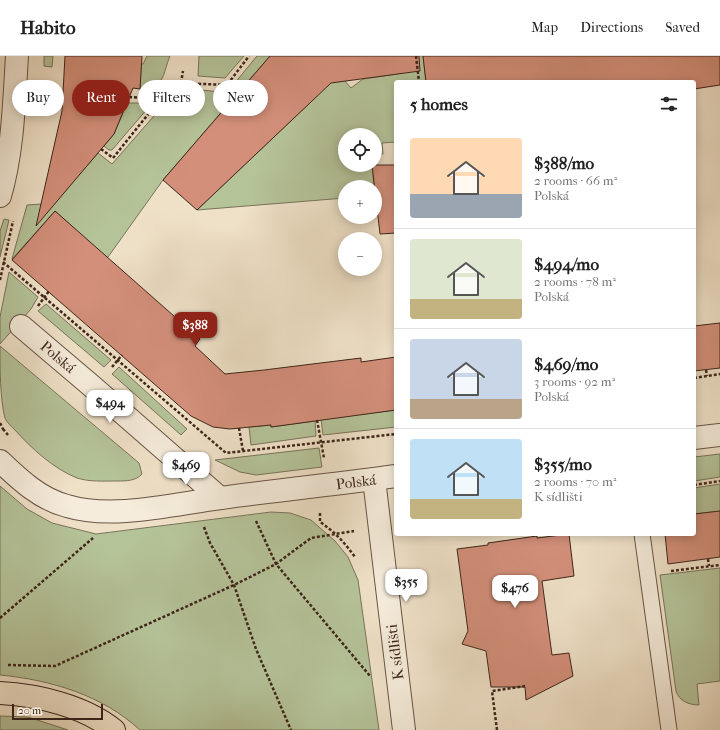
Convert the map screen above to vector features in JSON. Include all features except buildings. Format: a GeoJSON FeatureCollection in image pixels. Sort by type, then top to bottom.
{"type":"FeatureCollection","features":[{"type":"Feature","properties":{"kind":"main road"},"geometry":{"type":"LineString","coordinates":[[0,693],[34,698],[68,706],[95,718],[114,730]]}},
{"type":"Feature","properties":{"kind":"street"},"geometry":{"type":"LineString","coordinates":[[0,196],[7,169],[10,145],[17,56]]}},
{"type":"Feature","properties":{"kind":"street","name":"Polská"},"geometry":{"type":"LineString","coordinates":[[21,326],[220,498]]}},
{"type":"Feature","properties":{"kind":"street"},"geometry":{"type":"LineString","coordinates":[[696,438],[720,435]]}},
{"type":"Feature","properties":{"kind":"street","name":"Polská"},"geometry":{"type":"LineString","coordinates":[[0,461],[28,486],[42,496],[66,506],[89,511],[126,511],[394,476]]}},
{"type":"Feature","properties":{"kind":"street","name":"K sídlišti"},"geometry":{"type":"LineString","coordinates":[[374,479],[404,730]]}},
{"type":"Feature","properties":{"kind":"lane"},"geometry":{"type":"LineString","coordinates":[[642,536],[669,730]]}},
{"type":"Feature","properties":{"kind":"path"},"geometry":{"type":"LineString","coordinates":[[205,84],[227,85],[249,56]]}},
{"type":"Feature","properties":{"kind":"path"},"geometry":{"type":"LineString","coordinates":[[416,56],[419,80]]}},
{"type":"Feature","properties":{"kind":"path"},"geometry":{"type":"LineString","coordinates":[[182,80],[183,71]]}},
{"type":"Feature","properties":{"kind":"path"},"geometry":{"type":"LineString","coordinates":[[101,149],[112,158],[147,116]]}},
{"type":"Feature","properties":{"kind":"path"},"geometry":{"type":"LineString","coordinates":[[3,262],[226,453],[394,434]]}},
{"type":"Feature","properties":{"kind":"path"},"geometry":{"type":"LineString","coordinates":[[36,309],[49,291]]}},
{"type":"Feature","properties":{"kind":"path"},"geometry":{"type":"LineString","coordinates":[[108,371],[122,355]]}},
{"type":"Feature","properties":{"kind":"path"},"geometry":{"type":"LineString","coordinates":[[706,370],[706,376]]}},
{"type":"Feature","properties":{"kind":"path"},"geometry":{"type":"LineString","coordinates":[[696,378],[720,374]]}},
{"type":"Feature","properties":{"kind":"path"},"geometry":{"type":"LineString","coordinates":[[317,420],[325,466],[320,522],[331,529],[356,558]]}},
{"type":"Feature","properties":{"kind":"path"},"geometry":{"type":"LineString","coordinates":[[0,423],[2,429],[11,438]]}},
{"type":"Feature","properties":{"kind":"path"},"geometry":{"type":"LineString","coordinates":[[239,428],[243,451]]}},
{"type":"Feature","properties":{"kind":"path"},"geometry":{"type":"LineString","coordinates":[[696,485],[720,481]]}},
{"type":"Feature","properties":{"kind":"path"},"geometry":{"type":"LineString","coordinates":[[244,495],[276,564],[373,679]]}},
{"type":"Feature","properties":{"kind":"path"},"geometry":{"type":"LineString","coordinates":[[194,502],[210,544],[234,585],[256,649],[291,730]]}},
{"type":"Feature","properties":{"kind":"path"},"geometry":{"type":"LineString","coordinates":[[0,618],[126,511]]}},
{"type":"Feature","properties":{"kind":"path"},"geometry":{"type":"LineString","coordinates":[[8,664],[55,666],[234,585],[276,564],[311,538],[380,527]]}},
{"type":"Feature","properties":{"kind":"path"},"geometry":{"type":"LineString","coordinates":[[708,559],[709,566]]}},
{"type":"Feature","properties":{"kind":"path"},"geometry":{"type":"LineString","coordinates":[[665,572],[720,565]]}},
{"type":"Feature","properties":{"kind":"path"},"geometry":{"type":"LineString","coordinates":[[496,730],[492,691],[525,686]]}},
{"type":"Feature","properties":{"kind":"green space"},"geometry":{"type":"Polygon","coordinates":[[[44,56],[53,56],[52,67],[44,66],[44,56]]]}},
{"type":"Feature","properties":{"kind":"green space"},"geometry":{"type":"Polygon","coordinates":[[[147,56],[170,56],[161,80],[140,80],[141,64],[143,64],[147,56]]]}},
{"type":"Feature","properties":{"kind":"green space"},"geometry":{"type":"Polygon","coordinates":[[[199,56],[244,56],[225,78],[198,76],[199,56]]]}},
{"type":"Feature","properties":{"kind":"green space"},"geometry":{"type":"Polygon","coordinates":[[[257,56],[270,56],[249,80],[237,80],[257,56]]]}},
{"type":"Feature","properties":{"kind":"green space"},"geometry":{"type":"Polygon","coordinates":[[[323,56],[351,88],[363,79],[405,72],[403,56],[423,56],[426,80],[394,80],[394,142],[382,143],[382,128],[338,128],[338,172],[373,172],[373,180],[338,180],[338,199],[197,210],[316,97],[323,56]]]}},
{"type":"Feature","properties":{"kind":"green space"},"geometry":{"type":"Polygon","coordinates":[[[205,90],[213,91],[213,116],[218,116],[163,180],[108,257],[92,275],[75,229],[55,211],[12,259],[27,205],[41,204],[48,211],[98,153],[112,164],[154,116],[205,116],[205,90]]]}},
{"type":"Feature","properties":{"kind":"green space"},"geometry":{"type":"Polygon","coordinates":[[[130,103],[138,103],[138,116],[141,116],[112,150],[109,150],[104,146],[114,134],[122,116],[130,116],[130,103]]]}},
{"type":"Feature","properties":{"kind":"green space"},"geometry":{"type":"Polygon","coordinates":[[[4,219],[9,220],[0,257],[0,231],[4,219]]]}},
{"type":"Feature","properties":{"kind":"green space"},"geometry":{"type":"Polygon","coordinates":[[[9,272],[38,297],[31,309],[0,344],[0,317],[9,272]]]}},
{"type":"Feature","properties":{"kind":"green space"},"geometry":{"type":"Polygon","coordinates":[[[46,304],[111,360],[104,367],[38,311],[46,304]]]}},
{"type":"Feature","properties":{"kind":"green space"},"geometry":{"type":"Polygon","coordinates":[[[0,346],[139,463],[142,474],[137,478],[127,481],[97,481],[77,478],[51,464],[28,444],[5,418],[1,393],[0,346]]]}},
{"type":"Feature","properties":{"kind":"green space"},"geometry":{"type":"Polygon","coordinates":[[[119,367],[187,429],[181,435],[112,374],[119,367]]]}},
{"type":"Feature","properties":{"kind":"green space"},"geometry":{"type":"Polygon","coordinates":[[[394,410],[394,427],[323,435],[321,419],[394,410]]]}},
{"type":"Feature","properties":{"kind":"green space"},"geometry":{"type":"Polygon","coordinates":[[[315,421],[316,436],[251,445],[249,427],[270,425],[271,427],[315,421]]]}},
{"type":"Feature","properties":{"kind":"green space"},"geometry":{"type":"Polygon","coordinates":[[[319,448],[322,467],[256,475],[240,472],[215,460],[319,448]]]}},
{"type":"Feature","properties":{"kind":"green space"},"geometry":{"type":"Polygon","coordinates":[[[720,454],[720,477],[696,481],[696,457],[720,454]]]}},
{"type":"Feature","properties":{"kind":"green space"},"geometry":{"type":"Polygon","coordinates":[[[720,484],[720,511],[696,514],[696,488],[720,484]]]}},
{"type":"Feature","properties":{"kind":"green space"},"geometry":{"type":"Polygon","coordinates":[[[0,486],[27,509],[52,523],[96,534],[271,512],[290,513],[311,520],[335,541],[348,557],[358,580],[379,730],[140,730],[109,707],[75,691],[57,685],[19,677],[0,675],[0,486]]]}},
{"type":"Feature","properties":{"kind":"green space"},"geometry":{"type":"Polygon","coordinates":[[[720,568],[720,681],[697,684],[699,705],[692,704],[682,700],[676,691],[660,575],[720,568]]]}},
{"type":"Feature","properties":{"kind":"green space"},"geometry":{"type":"Polygon","coordinates":[[[0,716],[28,717],[68,730],[0,730],[0,716]]]}}]}
